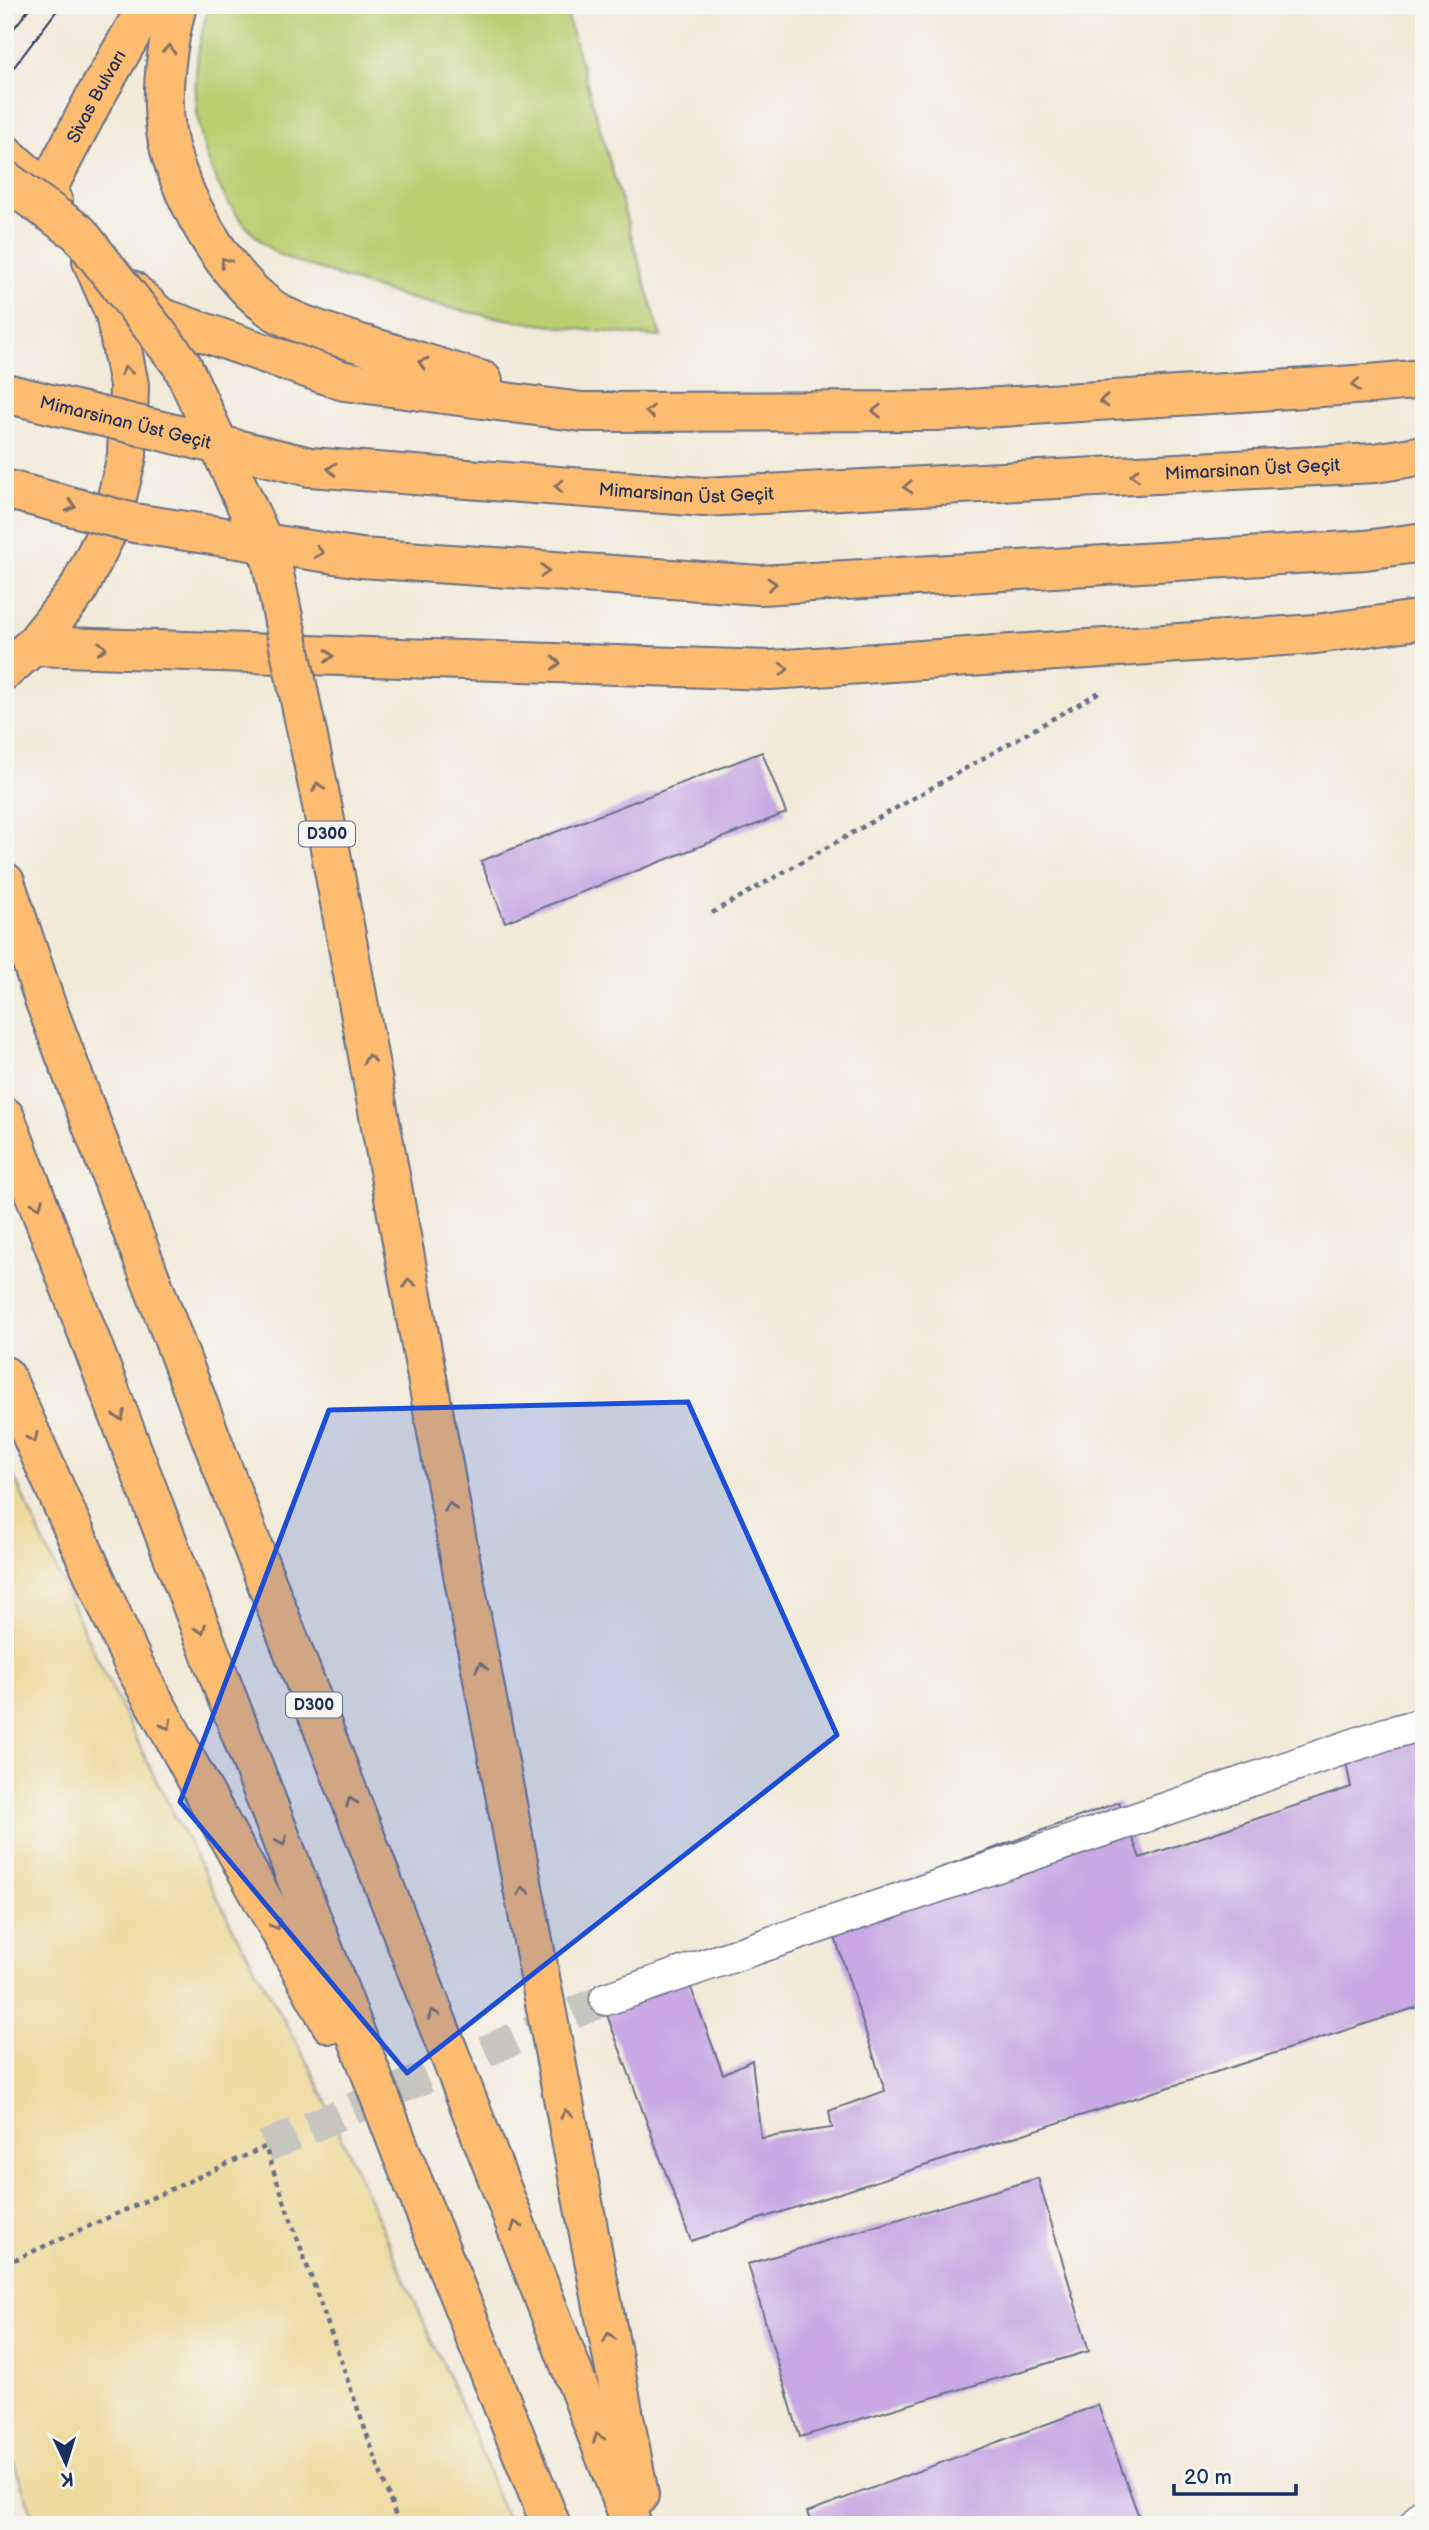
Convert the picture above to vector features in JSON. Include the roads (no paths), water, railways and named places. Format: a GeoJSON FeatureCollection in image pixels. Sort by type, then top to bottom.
{"type":"FeatureCollection","features":[{"type":"Feature","properties":{"kind":"highway","name":"Sivas Bulvarı"},"geometry":{"type":"LineString","coordinates":[[46,191],[94,99],[148,5]]}},
{"type":"Feature","properties":{"kind":"highway"},"geometry":{"type":"LineString","coordinates":[[177,5],[165,83],[164,108],[171,157],[179,178],[221,258],[236,277],[279,314],[310,328],[582,412]]}},
{"type":"Feature","properties":{"kind":"highway"},"geometry":{"type":"LineString","coordinates":[[5,155],[46,191],[87,249],[160,317],[344,381],[582,412],[936,411],[1424,379]]}},
{"type":"Feature","properties":{"kind":"highway","name":"D300"},"geometry":{"type":"LineString","coordinates":[[5,180],[79,233],[182,365],[271,559],[323,810],[463,1574],[645,2525]]}},
{"type":"Feature","properties":{"kind":"highway"},"geometry":{"type":"LineString","coordinates":[[19,658],[78,590],[110,526],[127,456],[129,385],[115,314],[87,249]]}},
{"type":"Feature","properties":{"kind":"highway","name":"Mimarsinan Üst Geçit"},"geometry":{"type":"LineString","coordinates":[[5,393],[310,467],[704,497],[1375,463],[1424,455]]}},
{"type":"Feature","properties":{"kind":"highway"},"geometry":{"type":"LineString","coordinates":[[5,489],[134,523],[361,558],[760,585],[1365,550],[1424,542]]}},
{"type":"Feature","properties":{"kind":"highway"},"geometry":{"type":"LineString","coordinates":[[19,658],[770,670],[1316,634],[1424,619]]}},
{"type":"Feature","properties":{"kind":"highway","name":"D300"},"geometry":{"type":"LineString","coordinates":[[5,882],[44,1002],[632,2525]]}},
{"type":"Feature","properties":{"kind":"highway"},"geometry":{"type":"LineString","coordinates":[[5,1117],[401,2152],[551,2525]]}},
{"type":"Feature","properties":{"kind":"highway"},"geometry":{"type":"LineString","coordinates":[[5,1376],[134,1665],[401,2152]]}},
{"type":"Feature","properties":{"kind":"street"},"geometry":{"type":"LineString","coordinates":[[606,1999],[1386,1734],[1424,1724]]}},
{"type":"Feature","properties":{"kind":"street"},"geometry":{"type":"LineString","coordinates":[[1415,2525],[1424,2514]]}},
{"type":"Feature","properties":{"kind":"tunnel"},"geometry":{"type":"LineString","coordinates":[[265,2147],[606,1999]]}},
{"type":"Feature","properties":{"kind":"tram line"},"geometry":{"type":"LineString","coordinates":[[5,40],[32,5]]}},
{"type":"Feature","properties":{"kind":"tram line"},"geometry":{"type":"LineString","coordinates":[[5,79],[61,5]]}}]}
